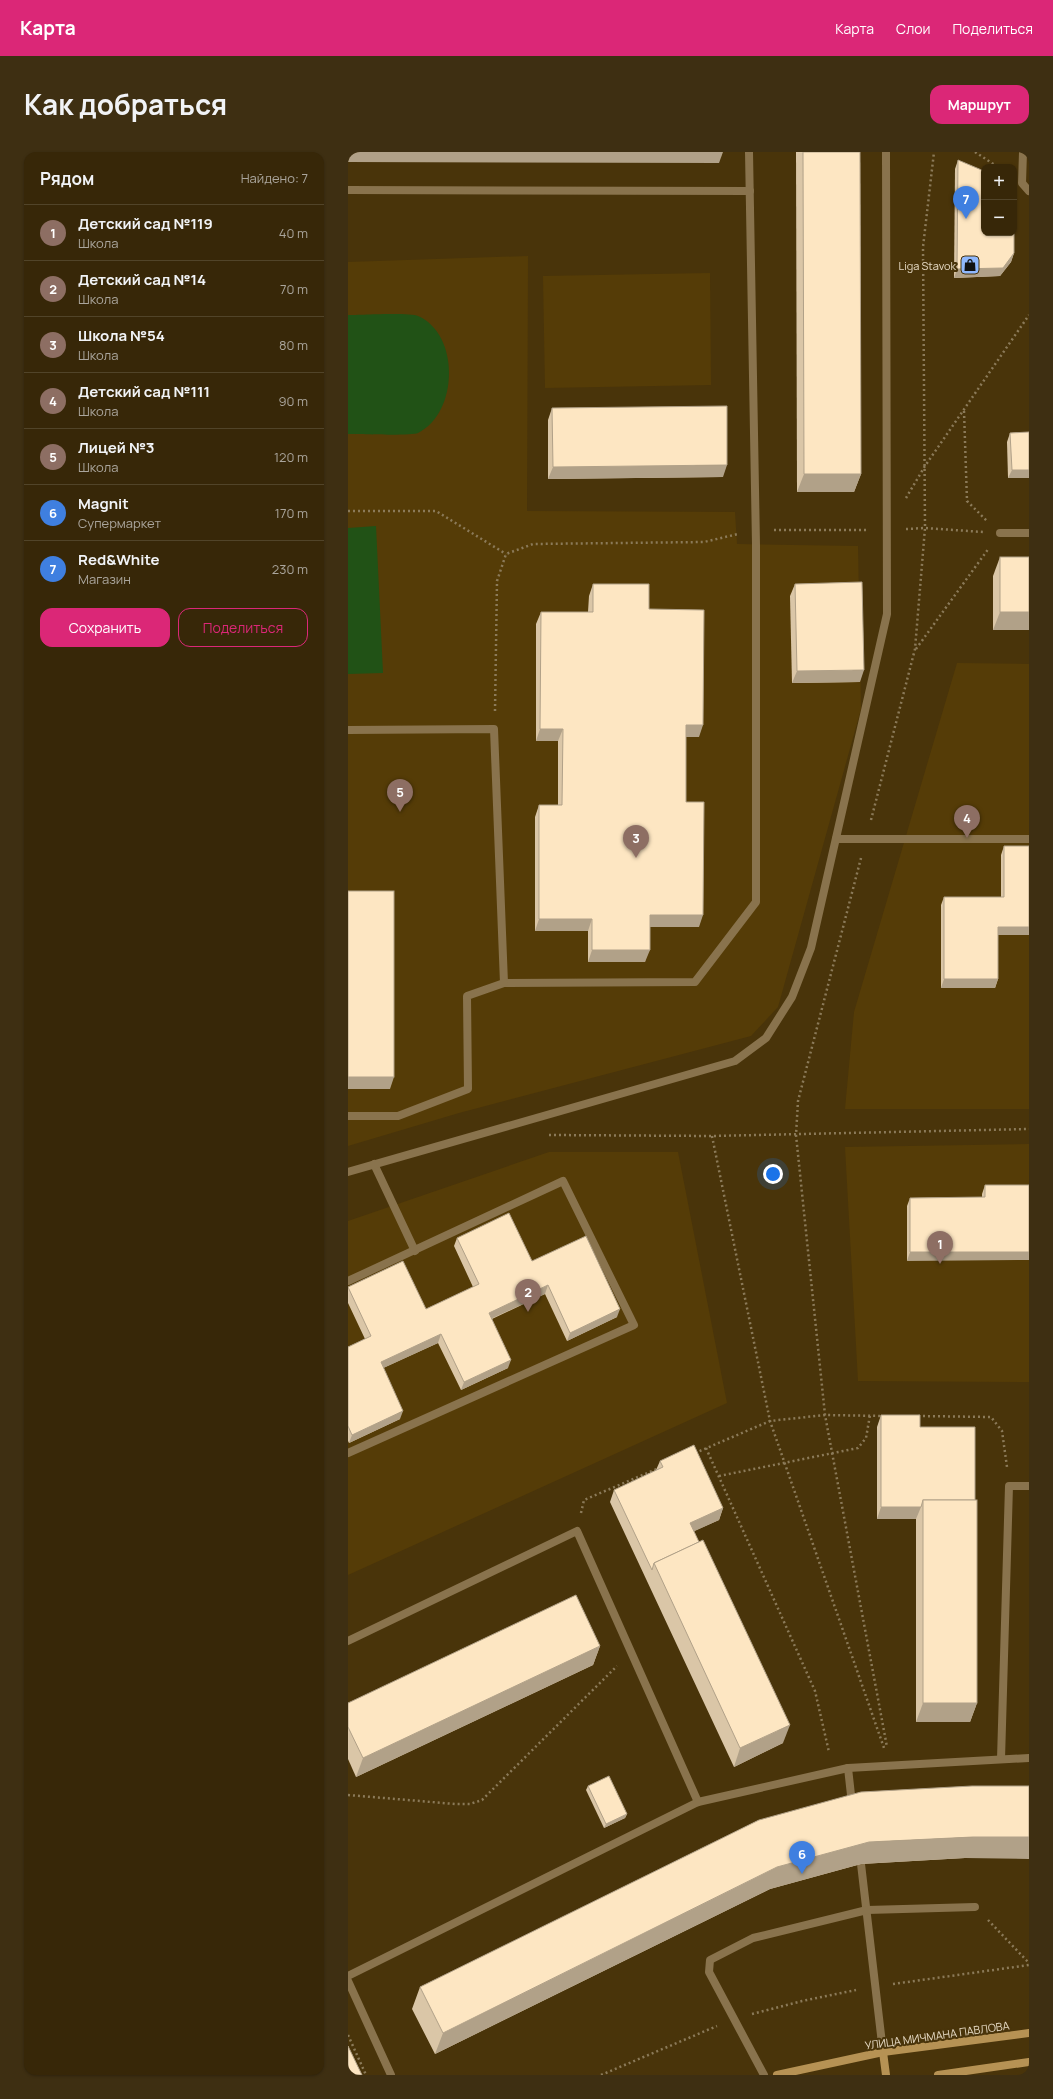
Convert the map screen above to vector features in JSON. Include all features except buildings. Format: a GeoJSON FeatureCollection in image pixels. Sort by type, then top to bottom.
{"type":"FeatureCollection","features":[{"type":"Feature","properties":{"kind":"main road","name":"УЛИЦА МИЧМАНА ПАВЛОВА"},"geometry":{"type":"LineString","coordinates":[[777,2075],[883,2052],[1029,2033]]}},
{"type":"Feature","properties":{"kind":"main road"},"geometry":{"type":"LineString","coordinates":[[883,2052],[886,2075]]}},
{"type":"Feature","properties":{"kind":"main road"},"geometry":{"type":"LineString","coordinates":[[938,2075],[1029,2062]]}},
{"type":"Feature","properties":{"kind":"lane"},"geometry":{"type":"LineString","coordinates":[[348,1116],[398,1116],[468,1089],[467,996],[504,983],[695,982],[756,902],[756,545],[749,152]]}},
{"type":"Feature","properties":{"kind":"lane"},"geometry":{"type":"LineString","coordinates":[[348,1172],[735,1061],[766,1038],[792,997],[811,948],[887,614],[886,152]]}},
{"type":"Feature","properties":{"kind":"lane"},"geometry":{"type":"LineString","coordinates":[[1023,152],[1022,183],[1029,191]]}},
{"type":"Feature","properties":{"kind":"lane"},"geometry":{"type":"LineString","coordinates":[[348,190],[750,191]]}},
{"type":"Feature","properties":{"kind":"lane"},"geometry":{"type":"LineString","coordinates":[[1000,533],[1029,533]]}},
{"type":"Feature","properties":{"kind":"lane"},"geometry":{"type":"LineString","coordinates":[[348,730],[494,729],[504,983]]}},
{"type":"Feature","properties":{"kind":"lane"},"geometry":{"type":"LineString","coordinates":[[836,839],[1029,839]]}},
{"type":"Feature","properties":{"kind":"lane"},"geometry":{"type":"LineString","coordinates":[[374,1164],[416,1251]]}},
{"type":"Feature","properties":{"kind":"lane"},"geometry":{"type":"LineString","coordinates":[[348,1281],[416,1251],[563,1181],[634,1325],[348,1453]]}},
{"type":"Feature","properties":{"kind":"lane"},"geometry":{"type":"LineString","coordinates":[[1001,1759],[1009,1486],[1029,1486]]}},
{"type":"Feature","properties":{"kind":"lane"},"geometry":{"type":"LineString","coordinates":[[348,1641],[577,1531],[698,1802]]}},
{"type":"Feature","properties":{"kind":"lane"},"geometry":{"type":"LineString","coordinates":[[348,1976],[698,1802],[848,1768],[1029,1758]]}},
{"type":"Feature","properties":{"kind":"lane"},"geometry":{"type":"LineString","coordinates":[[848,1768],[853,1813]]}},
{"type":"Feature","properties":{"kind":"lane"},"geometry":{"type":"LineString","coordinates":[[861,1864],[883,2052]]}},
{"type":"Feature","properties":{"kind":"lane"},"geometry":{"type":"LineString","coordinates":[[764,2075],[709,1972],[710,1960],[752,1938],[866,1910],[975,1907]]}},
{"type":"Feature","properties":{"kind":"lane"},"geometry":{"type":"LineString","coordinates":[[348,1981],[391,2075]]}},
{"type":"Feature","properties":{"kind":"path"},"geometry":{"type":"LineString","coordinates":[[890,1765],[825,1415],[796,1135],[798,1101],[915,649],[925,528],[923,247],[934,152]]}},
{"type":"Feature","properties":{"kind":"path"},"geometry":{"type":"LineString","coordinates":[[975,152],[993,164]]}},
{"type":"Feature","properties":{"kind":"path"},"geometry":{"type":"LineString","coordinates":[[964,410],[966,501],[1000,533]]}},
{"type":"Feature","properties":{"kind":"path"},"geometry":{"type":"LineString","coordinates":[[348,511],[436,511],[506,554]]}},
{"type":"Feature","properties":{"kind":"path"},"geometry":{"type":"LineString","coordinates":[[887,530],[925,528],[1000,533]]}},
{"type":"Feature","properties":{"kind":"path"},"geometry":{"type":"LineString","coordinates":[[915,649],[1000,533]]}},
{"type":"Feature","properties":{"kind":"path"},"geometry":{"type":"LineString","coordinates":[[547,1135],[796,1135],[1029,1129]]}},
{"type":"Feature","properties":{"kind":"path"},"geometry":{"type":"LineString","coordinates":[[712,1136],[770,1421],[890,1765]]}},
{"type":"Feature","properties":{"kind":"path"},"geometry":{"type":"LineString","coordinates":[[692,1454],[770,1421],[825,1415],[885,1416]]}},
{"type":"Feature","properties":{"kind":"path"},"geometry":{"type":"LineString","coordinates":[[719,1476],[858,1448],[866,1438],[870,1415]]}},
{"type":"Feature","properties":{"kind":"path"},"geometry":{"type":"LineString","coordinates":[[915,1416],[991,1417],[1002,1430],[1009,1486]]}},
{"type":"Feature","properties":{"kind":"path"},"geometry":{"type":"LineString","coordinates":[[706,1448],[815,1690],[833,1771]]}},
{"type":"Feature","properties":{"kind":"path"},"geometry":{"type":"LineString","coordinates":[[577,1531],[584,1500],[663,1466]]}},
{"type":"Feature","properties":{"kind":"path"},"geometry":{"type":"LineString","coordinates":[[348,1795],[455,1804],[470,1804],[482,1800],[631,1652]]}},
{"type":"Feature","properties":{"kind":"path"},"geometry":{"type":"LineString","coordinates":[[975,1907],[1029,1964]]}},
{"type":"Feature","properties":{"kind":"path"},"geometry":{"type":"LineString","coordinates":[[886,1985],[1029,1964]]}},
{"type":"Feature","properties":{"kind":"path"},"geometry":{"type":"LineString","coordinates":[[745,2016],[802,2001],[860,1990]]}},
{"type":"Feature","properties":{"kind":"path"},"geometry":{"type":"LineString","coordinates":[[601,2075],[721,2025]]}},
{"type":"Feature","properties":{"kind":"path"},"geometry":{"type":"LineString","coordinates":[[348,2035],[366,2075]]}},
{"type":"Feature","properties":{"kind":"shaded area"},"geometry":{"type":"Polygon","coordinates":[[[528,256],[527,511],[735,512],[737,544],[858,546],[861,709],[778,1007],[751,1036],[459,1113],[348,1146],[348,262],[528,256]]]}},
{"type":"Feature","properties":{"kind":"shaded area"},"geometry":{"type":"Polygon","coordinates":[[[710,273],[711,385],[545,388],[543,276],[710,273]]]}},
{"type":"Feature","properties":{"kind":"shaded area"},"geometry":{"type":"Polygon","coordinates":[[[957,663],[1029,664],[1029,1109],[845,1109],[854,1012],[957,663]]]}},
{"type":"Feature","properties":{"kind":"shaded area"},"geometry":{"type":"Polygon","coordinates":[[[1029,1144],[1029,1382],[858,1381],[845,1147],[1029,1144]]]}},
{"type":"Feature","properties":{"kind":"shaded area"},"geometry":{"type":"Polygon","coordinates":[[[549,1152],[678,1152],[727,1403],[348,1575],[348,1221],[549,1152]]]}},
{"type":"Feature","properties":{"kind":"green space"},"geometry":{"type":"Polygon","coordinates":[[[396,314],[418,316],[432,325],[441,339],[447,356],[449,374],[447,392],[441,409],[431,423],[418,433],[396,435],[348,434],[348,315],[396,314]]]}},
{"type":"Feature","properties":{"kind":"green space"},"geometry":{"type":"Polygon","coordinates":[[[376,526],[383,673],[348,674],[348,528],[376,526]]]}},
{"type":"Feature","properties":{"kind":"place","name":"Red&White"},"geometry":{"type":"Point","coordinates":[966,219]}},
{"type":"Feature","properties":{"kind":"place","name":"Liga Stavok"},"geometry":{"type":"Point","coordinates":[970,265]}},
{"type":"Feature","properties":{"kind":"place","name":"Лицей №3"},"geometry":{"type":"Point","coordinates":[400,812]}},
{"type":"Feature","properties":{"kind":"place","name":"Детский сад №111"},"geometry":{"type":"Point","coordinates":[967,838]}},
{"type":"Feature","properties":{"kind":"place","name":"Школа №54"},"geometry":{"type":"Point","coordinates":[636,858]}},
{"type":"Feature","properties":{"kind":"place","name":"Детский сад №119"},"geometry":{"type":"Point","coordinates":[940,1264]}},
{"type":"Feature","properties":{"kind":"place","name":"Детский сад №14"},"geometry":{"type":"Point","coordinates":[528,1312]}},
{"type":"Feature","properties":{"kind":"place","name":"Magnit"},"geometry":{"type":"Point","coordinates":[802,1874]}}]}
